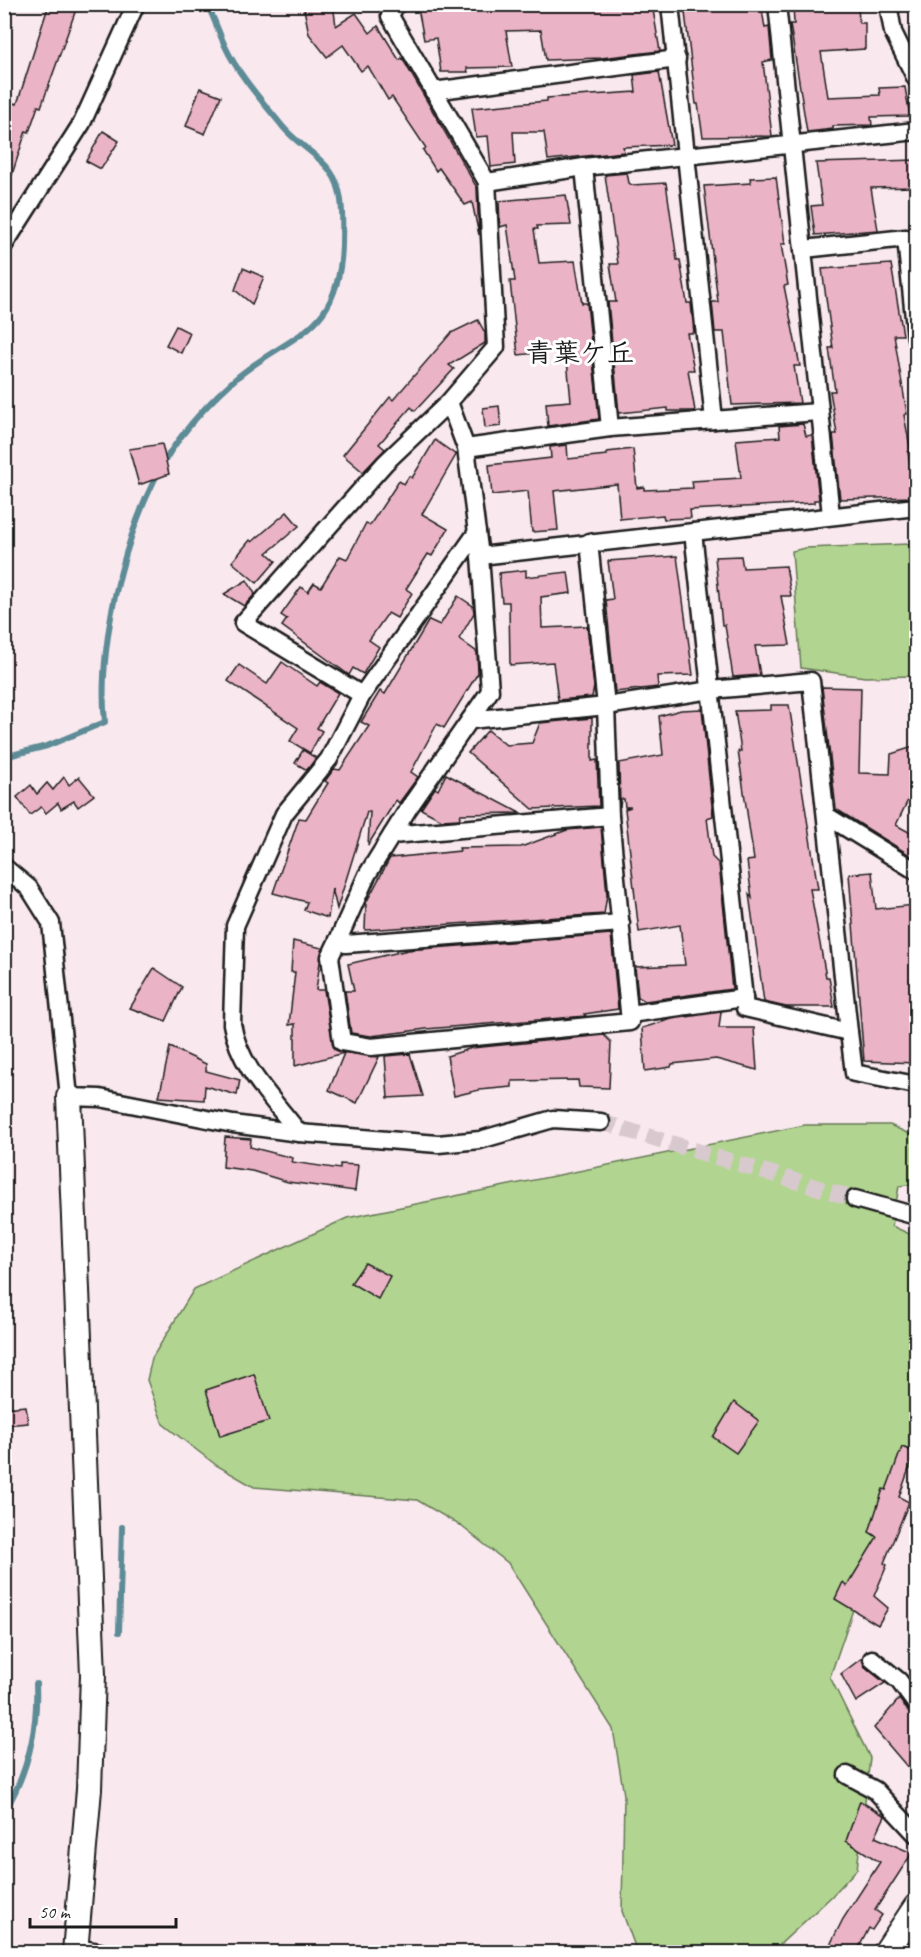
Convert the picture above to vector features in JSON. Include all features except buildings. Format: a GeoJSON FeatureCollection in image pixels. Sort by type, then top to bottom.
{"type":"FeatureCollection","features":[{"type":"Feature","properties":{"kind":"street"},"geometry":{"type":"LineString","coordinates":[[4,245],[82,123],[136,4]]}},
{"type":"Feature","properties":{"kind":"street"},"geometry":{"type":"LineString","coordinates":[[362,695],[243,623],[385,463],[449,402],[496,347],[487,182],[390,16],[396,4]]}},
{"type":"Feature","properties":{"kind":"street"},"geometry":{"type":"LineString","coordinates":[[670,4],[714,420]]}},
{"type":"Feature","properties":{"kind":"street"},"geometry":{"type":"LineString","coordinates":[[777,4],[804,249],[818,412],[831,515]]}},
{"type":"Feature","properties":{"kind":"street"},"geometry":{"type":"LineString","coordinates":[[888,4],[893,32],[916,79]]}},
{"type":"Feature","properties":{"kind":"street"},"geometry":{"type":"LineString","coordinates":[[434,91],[677,59]]}},
{"type":"Feature","properties":{"kind":"street"},"geometry":{"type":"LineString","coordinates":[[487,182],[584,167],[686,158],[916,131]]}},
{"type":"Feature","properties":{"kind":"street"},"geometry":{"type":"LineString","coordinates":[[584,167],[610,428]]}},
{"type":"Feature","properties":{"kind":"street"},"geometry":{"type":"LineString","coordinates":[[804,249],[906,238],[916,338]]}},
{"type":"Feature","properties":{"kind":"street"},"geometry":{"type":"LineString","coordinates":[[449,402],[466,448],[480,556],[490,691],[367,875],[330,957],[342,1042],[371,1047],[630,1022],[610,816],[606,706],[589,542]]}},
{"type":"Feature","properties":{"kind":"street"},"geometry":{"type":"LineString","coordinates":[[466,448],[610,428],[818,412]]}},
{"type":"Feature","properties":{"kind":"street"},"geometry":{"type":"LineString","coordinates":[[480,556],[916,507]]}},
{"type":"Feature","properties":{"kind":"street"},"geometry":{"type":"LineString","coordinates":[[299,1133],[252,1071],[235,1040],[232,1024],[235,926],[284,814],[328,759],[362,695],[477,532]]}},
{"type":"Feature","properties":{"kind":"street"},"geometry":{"type":"LineString","coordinates":[[693,532],[745,1008],[849,1032]]}},
{"type":"Feature","properties":{"kind":"street"},"geometry":{"type":"LineString","coordinates":[[470,720],[606,706],[711,690],[811,681],[854,1073],[916,1085]]}},
{"type":"Feature","properties":{"kind":"street"},"geometry":{"type":"LineString","coordinates":[[392,835],[610,816]]}},
{"type":"Feature","properties":{"kind":"street"},"geometry":{"type":"LineString","coordinates":[[827,816],[916,871]]}},
{"type":"Feature","properties":{"kind":"street"},"geometry":{"type":"LineString","coordinates":[[4,867],[29,888],[51,923],[69,1097],[93,1675],[89,1788],[75,1950],[100,1953]]}},
{"type":"Feature","properties":{"kind":"street"},"geometry":{"type":"LineString","coordinates":[[338,940],[346,944],[621,923]]}},
{"type":"Feature","properties":{"kind":"street"},"geometry":{"type":"LineString","coordinates":[[630,1014],[744,998]]}},
{"type":"Feature","properties":{"kind":"street"},"geometry":{"type":"LineString","coordinates":[[69,1097],[100,1098],[233,1124],[299,1133],[438,1144],[480,1140],[553,1119],[601,1122]]}},
{"type":"Feature","properties":{"kind":"street"},"geometry":{"type":"LineString","coordinates":[[855,1199],[916,1216]]}},
{"type":"Feature","properties":{"kind":"street"},"geometry":{"type":"LineString","coordinates":[[872,1659],[899,1682],[916,1704]]}},
{"type":"Feature","properties":{"kind":"street"},"geometry":{"type":"LineString","coordinates":[[847,1775],[875,1790],[916,1834]]}},
{"type":"Feature","properties":{"kind":"street"},"geometry":{"type":"LineString","coordinates":[[886,1953],[916,1907]]}},
{"type":"Feature","properties":{"kind":"green space"},"geometry":{"type":"Polygon","coordinates":[[[909,544],[916,598],[916,676],[865,677],[801,668],[792,551],[805,548],[909,544]]]}},
{"type":"Feature","properties":{"kind":"green space"},"geometry":{"type":"Polygon","coordinates":[[[805,1125],[890,1125],[916,1137],[916,1184],[899,1186],[892,1226],[916,1237],[916,1464],[897,1481],[830,1677],[870,1758],[857,1869],[832,1896],[776,1948],[765,1952],[637,1952],[622,1911],[624,1795],[613,1729],[508,1563],[461,1526],[417,1500],[254,1487],[216,1465],[163,1424],[147,1380],[152,1358],[194,1289],[347,1218],[805,1125]]]}},
{"type":"Feature","properties":{"kind":"waterway"},"geometry":{"type":"LineString","coordinates":[[4,757],[47,746],[105,722],[106,652],[120,574],[146,498],[162,466],[186,430],[226,387],[291,341],[321,316],[332,298],[339,275],[342,210],[341,197],[335,180],[323,163],[290,135],[244,78],[225,46],[207,4]]}},
{"type":"Feature","properties":{"kind":"waterway"},"geometry":{"type":"LineString","coordinates":[[119,1632],[122,1527]]}},
{"type":"Feature","properties":{"kind":"waterway"},"geometry":{"type":"LineString","coordinates":[[4,1813],[19,1783],[29,1751],[35,1718],[36,1684]]}},
{"type":"Feature","properties":{"kind":"tunnel"},"geometry":{"type":"LineString","coordinates":[[601,1122],[855,1199]]}},
{"type":"Feature","properties":{"kind":"district","name":"青葉ケ丘"},"geometry":{"type":"Point","coordinates":[580,353]}}]}
